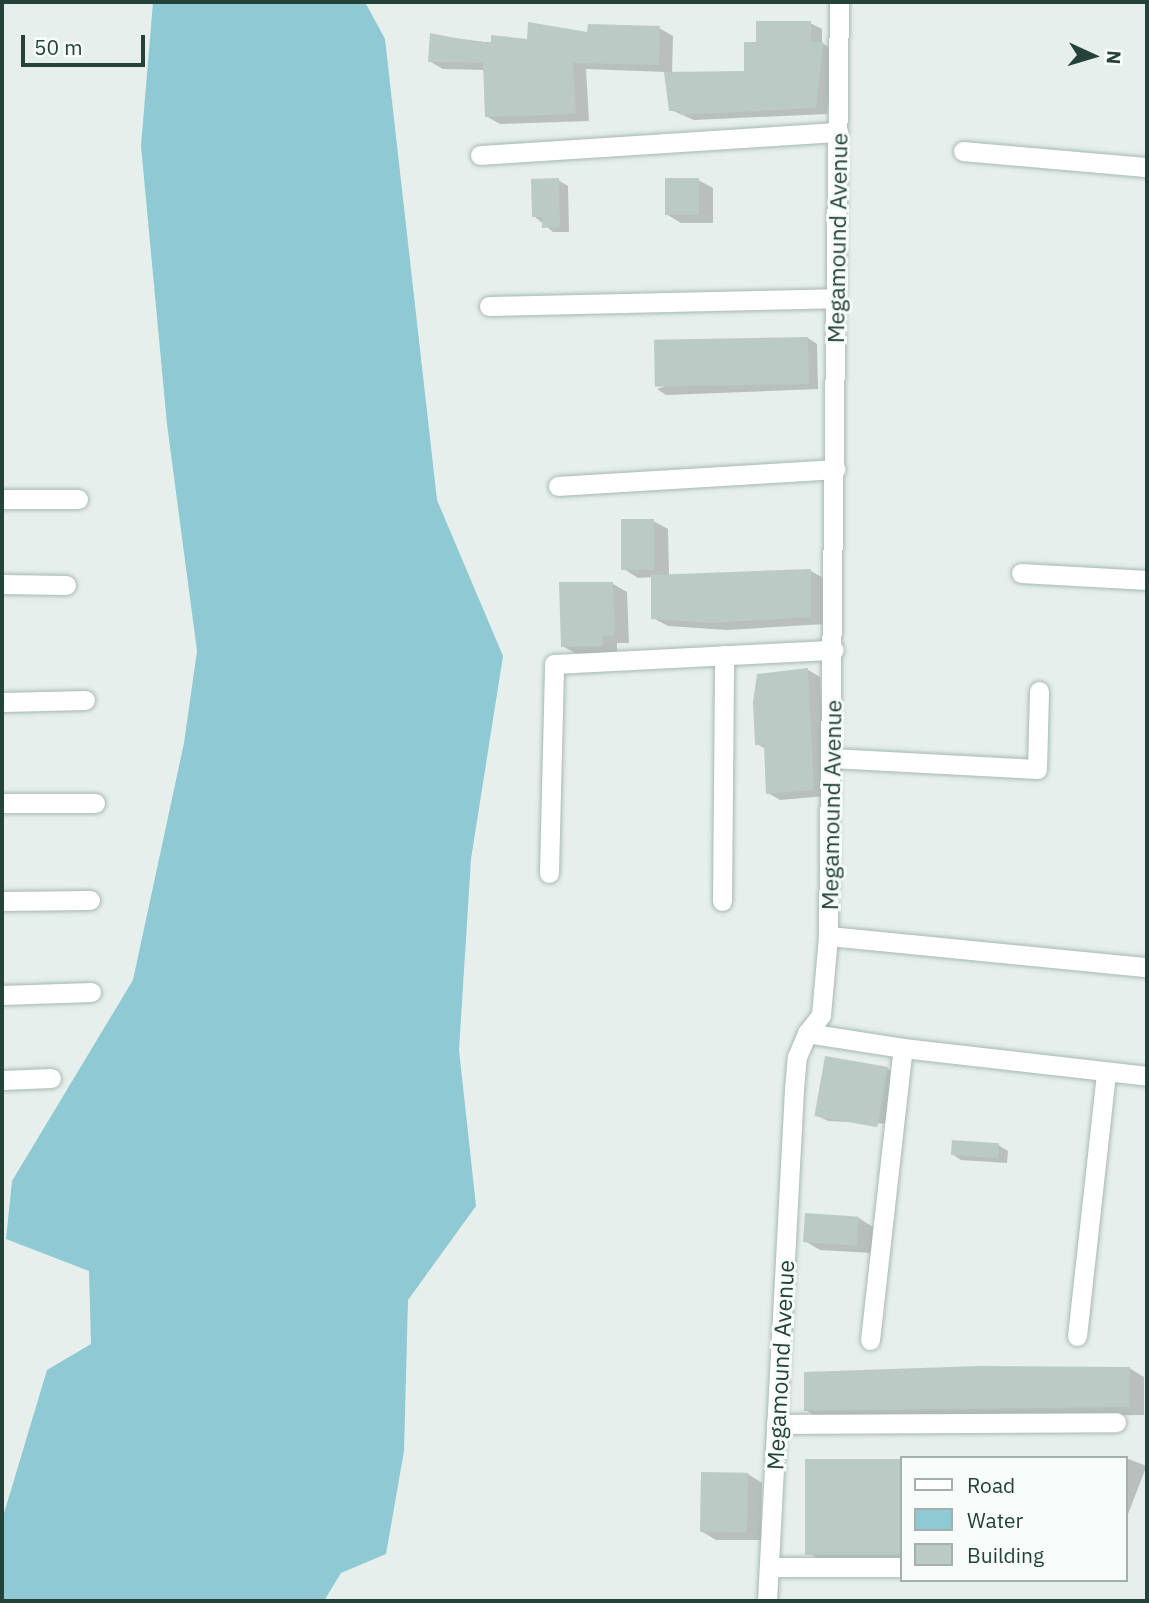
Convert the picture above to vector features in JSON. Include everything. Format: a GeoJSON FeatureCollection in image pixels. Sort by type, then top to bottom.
{"type":"FeatureCollection","features":[{"type":"Feature","properties":{"kind":"street","name":"Megamound Avenue"},"geometry":{"type":"LineString","coordinates":[[767,1601],[794,1089],[797,1057],[807,1033],[821,1015],[828,936],[834,650],[839,2]]}},
{"type":"Feature","properties":{"kind":"street"},"geometry":{"type":"LineString","coordinates":[[480,155],[838,132]]}},
{"type":"Feature","properties":{"kind":"street"},"geometry":{"type":"LineString","coordinates":[[962,150],[1147,167]]}},
{"type":"Feature","properties":{"kind":"street"},"geometry":{"type":"LineString","coordinates":[[489,306],[835,298]]}},
{"type":"Feature","properties":{"kind":"street"},"geometry":{"type":"LineString","coordinates":[[558,486],[835,469]]}},
{"type":"Feature","properties":{"kind":"street"},"geometry":{"type":"LineString","coordinates":[[2,499],[78,499]]}},
{"type":"Feature","properties":{"kind":"street"},"geometry":{"type":"LineString","coordinates":[[1021,573],[1147,580]]}},
{"type":"Feature","properties":{"kind":"street"},"geometry":{"type":"LineString","coordinates":[[2,584],[66,585]]}},
{"type":"Feature","properties":{"kind":"street"},"geometry":{"type":"LineString","coordinates":[[549,873],[554,664],[834,650]]}},
{"type":"Feature","properties":{"kind":"street"},"geometry":{"type":"LineString","coordinates":[[722,901],[724,655]]}},
{"type":"Feature","properties":{"kind":"street"},"geometry":{"type":"LineString","coordinates":[[832,758],[1037,769],[1039,691]]}},
{"type":"Feature","properties":{"kind":"street"},"geometry":{"type":"LineString","coordinates":[[2,702],[85,700]]}},
{"type":"Feature","properties":{"kind":"street"},"geometry":{"type":"LineString","coordinates":[[2,803],[95,803]]}},
{"type":"Feature","properties":{"kind":"street"},"geometry":{"type":"LineString","coordinates":[[2,901],[90,900]]}},
{"type":"Feature","properties":{"kind":"street"},"geometry":{"type":"LineString","coordinates":[[828,936],[1147,967]]}},
{"type":"Feature","properties":{"kind":"street"},"geometry":{"type":"LineString","coordinates":[[2,995],[91,992]]}},
{"type":"Feature","properties":{"kind":"street"},"geometry":{"type":"LineString","coordinates":[[807,1033],[902,1048],[1147,1076]]}},
{"type":"Feature","properties":{"kind":"street"},"geometry":{"type":"LineString","coordinates":[[870,1340],[902,1048]]}},
{"type":"Feature","properties":{"kind":"street"},"geometry":{"type":"LineString","coordinates":[[1077,1336],[1106,1073]]}},
{"type":"Feature","properties":{"kind":"street"},"geometry":{"type":"LineString","coordinates":[[2,1080],[51,1078]]}},
{"type":"Feature","properties":{"kind":"street"},"geometry":{"type":"LineString","coordinates":[[776,1423],[1116,1422]]}},
{"type":"Feature","properties":{"kind":"street"},"geometry":{"type":"LineString","coordinates":[[769,1567],[900,1567]]}},
{"type":"Feature","properties":{"kind":"water"},"geometry":{"type":"Polygon","coordinates":[[[153,2],[365,2],[385,39],[437,500],[503,656],[471,859],[459,1050],[476,1206],[408,1300],[404,1451],[386,1554],[341,1573],[324,1601],[2,1601],[2,1520],[47,1370],[91,1344],[89,1271],[6,1239],[12,1181],[133,980],[184,743],[197,651],[167,424],[141,146],[153,2]]]}},
{"type":"Feature","properties":{"kind":"building"},"geometry":{"type":"Polygon","coordinates":[[[756,21],[811,21],[811,42],[823,42],[816,108],[681,115],[680,111],[669,111],[664,72],[744,71],[744,42],[756,42],[756,21]]]}},
{"type":"Feature","properties":{"kind":"building"},"geometry":{"type":"Polygon","coordinates":[[[528,22],[587,32],[588,24],[660,26],[659,65],[573,63],[576,114],[485,117],[483,63],[428,62],[430,33],[475,42],[491,42],[491,35],[527,39],[528,22]]]}},
{"type":"Feature","properties":{"kind":"building"},"geometry":{"type":"Polygon","coordinates":[[[559,178],[560,227],[542,228],[542,217],[532,217],[531,179],[559,178]]]}},
{"type":"Feature","properties":{"kind":"building"},"geometry":{"type":"Polygon","coordinates":[[[665,178],[699,178],[699,215],[665,215],[665,178]]]}},
{"type":"Feature","properties":{"kind":"building"},"geometry":{"type":"Polygon","coordinates":[[[808,337],[809,384],[655,387],[654,340],[808,337]]]}},
{"type":"Feature","properties":{"kind":"building"},"geometry":{"type":"Polygon","coordinates":[[[621,519],[654,519],[654,570],[621,570],[621,519]]]}},
{"type":"Feature","properties":{"kind":"building"},"geometry":{"type":"Polygon","coordinates":[[[811,569],[811,617],[712,623],[651,619],[651,575],[811,569]]]}},
{"type":"Feature","properties":{"kind":"building"},"geometry":{"type":"Polygon","coordinates":[[[559,582],[613,582],[615,635],[603,636],[603,646],[561,647],[559,582]]]}},
{"type":"Feature","properties":{"kind":"building"},"geometry":{"type":"Polygon","coordinates":[[[808,668],[814,790],[766,794],[764,745],[755,745],[753,702],[757,674],[808,668]]]}},
{"type":"Feature","properties":{"kind":"building"},"geometry":{"type":"Polygon","coordinates":[[[825,1056],[888,1067],[877,1127],[814,1116],[825,1056]]]}},
{"type":"Feature","properties":{"kind":"building"},"geometry":{"type":"Polygon","coordinates":[[[952,1140],[999,1143],[998,1158],[951,1155],[952,1140]]]}},
{"type":"Feature","properties":{"kind":"building"},"geometry":{"type":"Polygon","coordinates":[[[805,1213],[859,1217],[857,1246],[803,1242],[805,1213]]]}},
{"type":"Feature","properties":{"kind":"building"},"geometry":{"type":"Polygon","coordinates":[[[979,1366],[1130,1367],[1129,1407],[804,1411],[804,1372],[979,1366]]]}},
{"type":"Feature","properties":{"kind":"building"},"geometry":{"type":"Polygon","coordinates":[[[805,1459],[900,1459],[900,1555],[805,1555],[805,1459]]]}},
{"type":"Feature","properties":{"kind":"building"},"geometry":{"type":"Polygon","coordinates":[[[701,1472],[748,1473],[747,1533],[700,1532],[701,1472]]]}}]}
